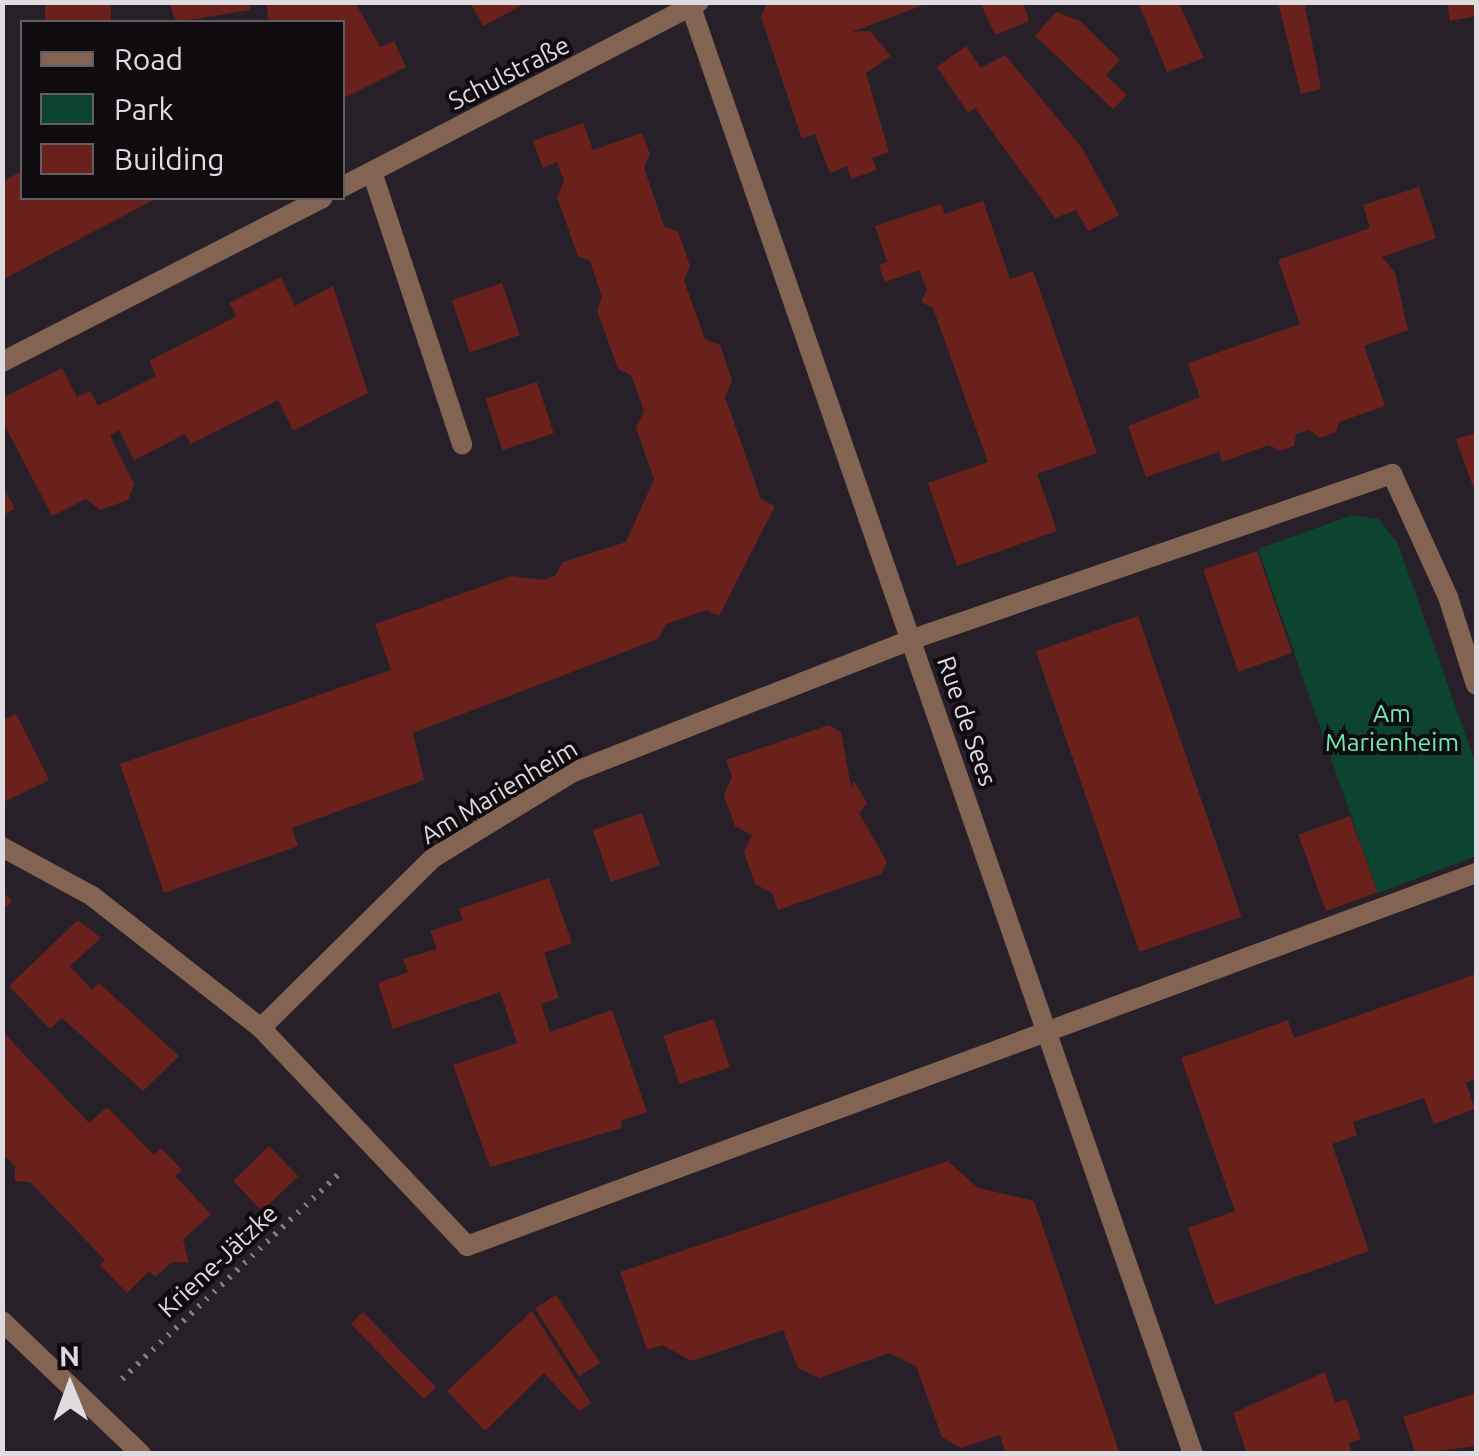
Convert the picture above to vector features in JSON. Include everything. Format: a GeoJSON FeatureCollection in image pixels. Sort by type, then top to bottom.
{"type":"FeatureCollection","features":[{"type":"Feature","properties":{"kind":"street","name":"Schulstraße"},"geometry":{"type":"LineString","coordinates":[[345,186],[695,5]]}},
{"type":"Feature","properties":{"kind":"street","name":"Rue de Sees"},"geometry":{"type":"LineString","coordinates":[[695,5],[1192,1454]]}},
{"type":"Feature","properties":{"kind":"street"},"geometry":{"type":"LineString","coordinates":[[372,172],[462,444]]}},
{"type":"Feature","properties":{"kind":"street"},"geometry":{"type":"LineString","coordinates":[[2,362],[318,200]]}},
{"type":"Feature","properties":{"kind":"street","name":"Am Marienheim"},"geometry":{"type":"LineString","coordinates":[[261,1028],[433,858],[571,773],[913,638],[1392,474],[1448,597],[1476,685]]}},
{"type":"Feature","properties":{"kind":"street"},"geometry":{"type":"LineString","coordinates":[[2,847],[92,896],[261,1028],[467,1246],[1476,873]]}},
{"type":"Feature","properties":{"kind":"street"},"geometry":{"type":"LineString","coordinates":[[2,1321],[141,1454]]}},
{"type":"Feature","properties":{"kind":"path","name":"Kriene-Jätzke"},"geometry":{"type":"LineString","coordinates":[[94,1406],[369,1146]]}},
{"type":"Feature","properties":{"kind":"green space","name":"Am Marienheim"},"geometry":{"type":"Polygon","coordinates":[[[1353,515],[1379,519],[1398,544],[1476,765],[1476,856],[1378,893],[1258,549],[1353,515]]]}},
{"type":"Feature","properties":{"kind":"building"},"geometry":{"type":"Polygon","coordinates":[[[45,2],[111,2],[111,20],[45,20],[45,2]]]}},
{"type":"Feature","properties":{"kind":"building"},"geometry":{"type":"Polygon","coordinates":[[[169,2],[250,2],[250,10],[175,20],[169,2]]]}},
{"type":"Feature","properties":{"kind":"building"},"geometry":{"type":"Polygon","coordinates":[[[266,2],[355,2],[380,47],[394,41],[406,67],[345,98],[345,20],[269,20],[266,2]]]}},
{"type":"Feature","properties":{"kind":"building"},"geometry":{"type":"Polygon","coordinates":[[[470,2],[528,2],[483,26],[470,2]]]}},
{"type":"Feature","properties":{"kind":"building"},"geometry":{"type":"Polygon","coordinates":[[[767,2],[931,2],[852,32],[870,31],[891,56],[866,73],[889,152],[872,158],[877,170],[851,179],[847,166],[830,173],[815,134],[802,139],[761,17],[767,2]]]}},
{"type":"Feature","properties":{"kind":"building"},"geometry":{"type":"Polygon","coordinates":[[[980,2],[1023,2],[1029,21],[995,35],[980,2]]]}},
{"type":"Feature","properties":{"kind":"building"},"geometry":{"type":"Polygon","coordinates":[[[1138,2],[1178,2],[1204,58],[1167,72],[1138,2]]]}},
{"type":"Feature","properties":{"kind":"building"},"geometry":{"type":"Polygon","coordinates":[[[1278,2],[1304,2],[1321,89],[1301,94],[1278,2]]]}},
{"type":"Feature","properties":{"kind":"building"},"geometry":{"type":"Polygon","coordinates":[[[1447,2],[1475,2],[1476,16],[1450,21],[1447,2]]]}},
{"type":"Feature","properties":{"kind":"building"},"geometry":{"type":"Polygon","coordinates":[[[1056,12],[1080,21],[1120,60],[1106,75],[1127,95],[1113,109],[1035,36],[1056,12]]]}},
{"type":"Feature","properties":{"kind":"building"},"geometry":{"type":"Polygon","coordinates":[[[966,46],[981,68],[1005,55],[1082,148],[1119,215],[1088,231],[1076,210],[1055,218],[975,108],[968,113],[937,67],[966,46]]]}},
{"type":"Feature","properties":{"kind":"building"},"geometry":{"type":"Polygon","coordinates":[[[583,123],[593,150],[642,133],[650,154],[644,168],[664,226],[678,232],[684,248],[690,266],[684,281],[705,339],[720,345],[732,380],[725,397],[761,499],[775,506],[719,616],[707,610],[666,624],[658,639],[413,733],[424,780],[292,828],[298,846],[164,893],[120,764],[391,670],[375,624],[512,576],[543,580],[555,576],[563,562],[626,542],[654,479],[636,428],[644,411],[631,375],[618,369],[597,310],[602,297],[590,261],[578,256],[557,197],[564,181],[557,162],[543,168],[533,141],[583,123]]]}},
{"type":"Feature","properties":{"kind":"building"},"geometry":{"type":"Polygon","coordinates":[[[20,172],[20,200],[153,200],[2,280],[2,182],[20,172]]]}},
{"type":"Feature","properties":{"kind":"building"},"geometry":{"type":"Polygon","coordinates":[[[1419,187],[1436,238],[1382,257],[1395,272],[1408,330],[1364,346],[1385,406],[1339,422],[1336,432],[1320,438],[1309,430],[1296,434],[1294,446],[1280,451],[1269,445],[1222,462],[1219,452],[1146,477],[1128,426],[1200,397],[1188,363],[1300,324],[1278,260],[1370,228],[1363,205],[1419,187]]]}},
{"type":"Feature","properties":{"kind":"building"},"geometry":{"type":"Polygon","coordinates":[[[983,201],[1010,279],[1033,271],[1097,453],[1037,474],[1057,531],[957,566],[928,483],[988,462],[933,308],[921,302],[927,290],[919,270],[885,282],[879,265],[887,262],[875,226],[941,204],[945,214],[983,201]]]}},
{"type":"Feature","properties":{"kind":"building"},"geometry":{"type":"Polygon","coordinates":[[[281,277],[295,306],[333,286],[368,393],[293,431],[278,400],[191,444],[185,434],[134,460],[119,430],[110,436],[134,484],[128,500],[100,510],[86,499],[52,516],[2,420],[2,398],[62,368],[77,397],[90,391],[98,406],[156,376],[149,361],[237,316],[229,303],[281,277]]]}},
{"type":"Feature","properties":{"kind":"building"},"geometry":{"type":"Polygon","coordinates":[[[502,283],[520,335],[470,352],[452,300],[502,283]]]}},
{"type":"Feature","properties":{"kind":"building"},"geometry":{"type":"Polygon","coordinates":[[[537,382],[554,433],[502,450],[486,399],[537,382]]]}},
{"type":"Feature","properties":{"kind":"building"},"geometry":{"type":"Polygon","coordinates":[[[1476,433],[1476,495],[1456,439],[1476,433]]]}},
{"type":"Feature","properties":{"kind":"building"},"geometry":{"type":"Polygon","coordinates":[[[2,485],[15,509],[2,515],[2,485]]]}},
{"type":"Feature","properties":{"kind":"building"},"geometry":{"type":"Polygon","coordinates":[[[1257,551],[1292,653],[1238,672],[1203,570],[1257,551]]]}},
{"type":"Feature","properties":{"kind":"building"},"geometry":{"type":"Polygon","coordinates":[[[1138,616],[1242,917],[1139,952],[1036,651],[1138,616]]]}},
{"type":"Feature","properties":{"kind":"building"},"geometry":{"type":"Polygon","coordinates":[[[16,714],[49,780],[2,803],[2,721],[16,714]]]}},
{"type":"Feature","properties":{"kind":"building"},"geometry":{"type":"Polygon","coordinates":[[[829,725],[841,732],[851,787],[854,781],[867,803],[859,813],[887,862],[881,874],[778,910],[772,893],[755,884],[744,852],[752,835],[735,826],[724,795],[732,777],[726,760],[829,725]]]}},
{"type":"Feature","properties":{"kind":"building"},"geometry":{"type":"Polygon","coordinates":[[[642,813],[660,865],[611,882],[593,830],[642,813]]]}},
{"type":"Feature","properties":{"kind":"building"},"geometry":{"type":"Polygon","coordinates":[[[1350,816],[1378,892],[1326,911],[1298,835],[1350,816]]]}},
{"type":"Feature","properties":{"kind":"building"},"geometry":{"type":"Polygon","coordinates":[[[549,878],[572,943],[544,953],[559,998],[541,1004],[550,1032],[612,1010],[647,1112],[620,1121],[622,1128],[490,1167],[453,1065],[517,1043],[500,992],[393,1029],[378,983],[408,972],[403,959],[437,949],[430,931],[463,920],[459,909],[549,878]]]}},
{"type":"Feature","properties":{"kind":"building"},"geometry":{"type":"Polygon","coordinates":[[[2,891],[12,901],[2,911],[2,891]]]}},
{"type":"Feature","properties":{"kind":"building"},"geometry":{"type":"Polygon","coordinates":[[[78,920],[101,938],[70,966],[92,990],[99,983],[179,1056],[143,1091],[62,1018],[50,1029],[9,986],[78,920]]]}},
{"type":"Feature","properties":{"kind":"building"},"geometry":{"type":"Polygon","coordinates":[[[1476,974],[1476,1079],[1466,1083],[1475,1109],[1434,1124],[1424,1098],[1353,1122],[1357,1135],[1332,1144],[1369,1251],[1215,1305],[1188,1228],[1235,1211],[1181,1058],[1288,1020],[1294,1038],[1476,974]]]}},
{"type":"Feature","properties":{"kind":"building"},"geometry":{"type":"Polygon","coordinates":[[[714,1019],[730,1068],[679,1084],[664,1035],[714,1019]]]}},
{"type":"Feature","properties":{"kind":"building"},"geometry":{"type":"Polygon","coordinates":[[[2,1031],[89,1123],[107,1107],[154,1155],[161,1148],[182,1170],[175,1176],[211,1214],[183,1240],[189,1263],[172,1262],[155,1277],[149,1271],[127,1293],[100,1265],[105,1260],[30,1182],[15,1181],[15,1166],[2,1153],[2,1031]]]}},
{"type":"Feature","properties":{"kind":"building"},"geometry":{"type":"Polygon","coordinates":[[[269,1146],[298,1176],[262,1211],[233,1181],[269,1146]]]}},
{"type":"Feature","properties":{"kind":"building"},"geometry":{"type":"Polygon","coordinates":[[[948,1161],[978,1188],[1034,1201],[1120,1454],[1006,1454],[1000,1435],[961,1448],[942,1437],[916,1366],[889,1353],[819,1378],[798,1368],[783,1330],[692,1361],[662,1345],[647,1350],[620,1272],[948,1161]]]}},
{"type":"Feature","properties":{"kind":"building"},"geometry":{"type":"Polygon","coordinates":[[[556,1295],[600,1363],[579,1377],[535,1309],[556,1295]]]}},
{"type":"Feature","properties":{"kind":"building"},"geometry":{"type":"Polygon","coordinates":[[[532,1311],[591,1403],[579,1411],[544,1373],[485,1431],[447,1391],[532,1311]]]}},
{"type":"Feature","properties":{"kind":"building"},"geometry":{"type":"Polygon","coordinates":[[[363,1312],[436,1388],[424,1399],[351,1324],[363,1312]]]}},
{"type":"Feature","properties":{"kind":"building"},"geometry":{"type":"Polygon","coordinates":[[[1325,1372],[1335,1403],[1347,1399],[1361,1439],[1349,1443],[1352,1454],[1247,1454],[1233,1413],[1325,1372]]]}},
{"type":"Feature","properties":{"kind":"building"},"geometry":{"type":"Polygon","coordinates":[[[1476,1393],[1476,1446],[1416,1454],[1403,1417],[1476,1393]]]}}]}
